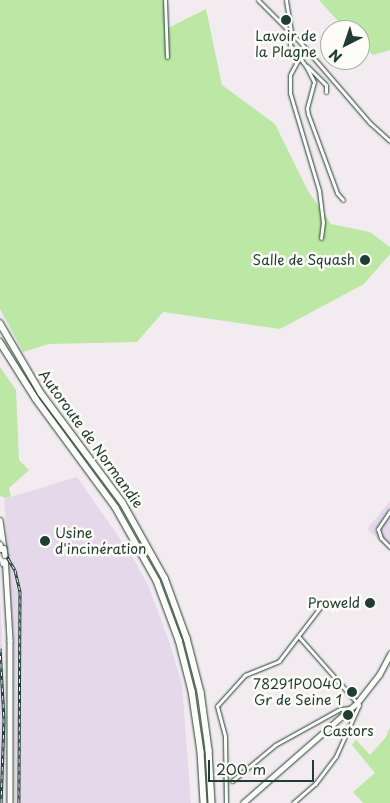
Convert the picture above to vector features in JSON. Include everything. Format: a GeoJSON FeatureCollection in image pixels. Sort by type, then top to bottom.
{"type":"FeatureCollection","features":[{"type":"Feature","properties":{"kind":"highway","name":"Autoroute de Normandie"},"geometry":{"type":"LineString","coordinates":[[0,324],[41,393],[123,503],[165,578],[201,692],[212,803]]}},
{"type":"Feature","properties":{"kind":"highway","name":"Autoroute de Normandie"},"geometry":{"type":"LineString","coordinates":[[0,342],[36,399],[116,508],[157,581],[180,640],[192,691],[201,752],[204,803]]}},
{"type":"Feature","properties":{"kind":"main road"},"geometry":{"type":"LineString","coordinates":[[0,520],[6,574]]}},
{"type":"Feature","properties":{"kind":"main road"},"geometry":{"type":"LineString","coordinates":[[2,547],[5,555],[10,640],[10,803]]}},
{"type":"Feature","properties":{"kind":"main road"},"geometry":{"type":"LineString","coordinates":[[244,803],[356,704],[379,675],[390,654]]}},
{"type":"Feature","properties":{"kind":"street"},"geometry":{"type":"LineString","coordinates":[[165,0],[167,57]]}},
{"type":"Feature","properties":{"kind":"street"},"geometry":{"type":"LineString","coordinates":[[258,0],[291,34],[370,123],[390,141]]}},
{"type":"Feature","properties":{"kind":"street"},"geometry":{"type":"LineString","coordinates":[[286,0],[291,34],[290,45],[306,66],[326,85],[326,92]]}},
{"type":"Feature","properties":{"kind":"street"},"geometry":{"type":"LineString","coordinates":[[300,58],[290,75],[290,93],[319,190],[323,222],[320,238]]}},
{"type":"Feature","properties":{"kind":"street"},"geometry":{"type":"LineString","coordinates":[[306,66],[314,82],[307,108],[336,193],[343,200]]}},
{"type":"Feature","properties":{"kind":"street"},"geometry":{"type":"LineString","coordinates":[[390,511],[378,529],[380,538],[390,547]]}},
{"type":"Feature","properties":{"kind":"street"},"geometry":{"type":"LineString","coordinates":[[226,803],[225,736],[217,706],[245,675],[279,661],[325,601]]}},
{"type":"Feature","properties":{"kind":"street"},"geometry":{"type":"LineString","coordinates":[[293,803],[316,784],[336,756],[358,711],[356,704],[299,637]]}},
{"type":"Feature","properties":{"kind":"street"},"geometry":{"type":"LineString","coordinates":[[232,780],[275,745],[300,730],[340,709],[352,708]]}},
{"type":"Feature","properties":{"kind":"shaded area"},"geometry":{"type":"Polygon","coordinates":[[[77,477],[132,556],[148,585],[169,641],[182,684],[191,803],[15,803],[14,639],[4,499],[77,477]]]}},
{"type":"Feature","properties":{"kind":"shaded area"},"geometry":{"type":"Polygon","coordinates":[[[390,501],[390,551],[367,529],[390,501]]]}},
{"type":"Feature","properties":{"kind":"shaded area"},"geometry":{"type":"Polygon","coordinates":[[[0,596],[6,726],[4,803],[0,803],[0,596]]]}},
{"type":"Feature","properties":{"kind":"green space"},"geometry":{"type":"Polygon","coordinates":[[[0,0],[166,0],[168,28],[206,9],[222,85],[275,124],[308,191],[331,224],[370,232],[390,247],[390,254],[364,284],[280,329],[163,312],[137,342],[49,344],[23,352],[0,309],[0,0]]]}},
{"type":"Feature","properties":{"kind":"green space"},"geometry":{"type":"Polygon","coordinates":[[[319,0],[390,0],[390,50],[373,55],[370,52],[370,20],[337,20],[319,0]]]}},
{"type":"Feature","properties":{"kind":"green space"},"geometry":{"type":"Polygon","coordinates":[[[0,367],[16,390],[19,460],[29,470],[9,488],[11,497],[5,498],[0,496],[0,367]]]}},
{"type":"Feature","properties":{"kind":"green space"},"geometry":{"type":"Polygon","coordinates":[[[390,727],[390,803],[363,803],[353,792],[375,773],[352,745],[356,740],[370,755],[386,737],[390,727]]]}},
{"type":"Feature","properties":{"kind":"railway"},"geometry":{"type":"LineString","coordinates":[[0,545],[15,570],[20,591],[19,803]]}},
{"type":"Feature","properties":{"kind":"railway"},"geometry":{"type":"LineString","coordinates":[[0,648],[4,719],[1,803]]}},
{"type":"Feature","properties":{"kind":"place","name":"Lavoir de la Plagne"},"geometry":{"type":"Point","coordinates":[286,20]}},
{"type":"Feature","properties":{"kind":"place","name":"Salle de Squash"},"geometry":{"type":"Point","coordinates":[365,260]}},
{"type":"Feature","properties":{"kind":"place","name":"Usine d'incinération"},"geometry":{"type":"Point","coordinates":[45,541]}},
{"type":"Feature","properties":{"kind":"place","name":"Proweld"},"geometry":{"type":"Point","coordinates":[370,603]}},
{"type":"Feature","properties":{"kind":"place","name":"78291P0040 Gr de Seine 1"},"geometry":{"type":"Point","coordinates":[352,692]}},
{"type":"Feature","properties":{"kind":"place","name":"Castors"},"geometry":{"type":"Point","coordinates":[348,715]}}]}
